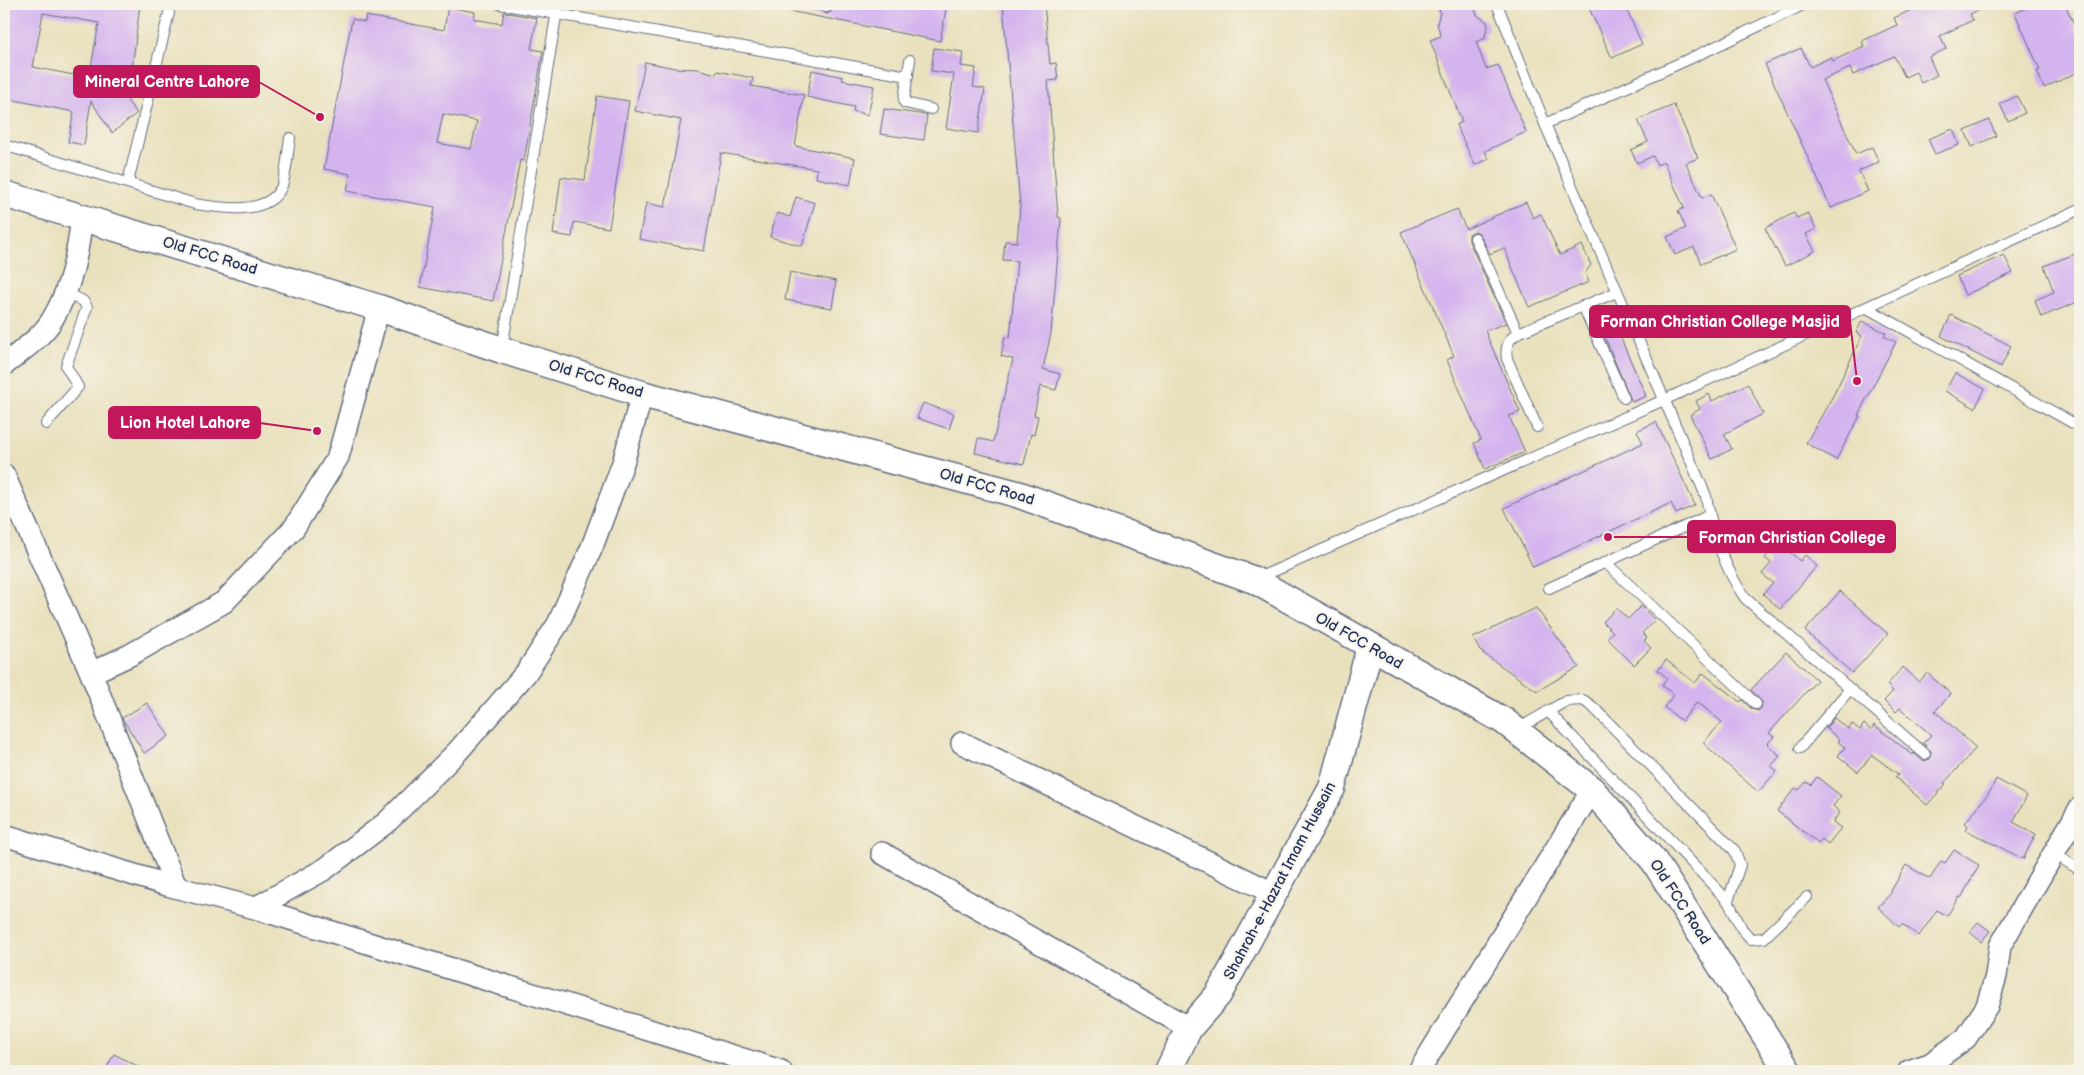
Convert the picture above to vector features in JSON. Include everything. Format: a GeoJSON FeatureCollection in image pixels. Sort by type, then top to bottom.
{"type":"FeatureCollection","features":[{"type":"Feature","properties":{"kind":"street","name":"Old FCC Road"},"geometry":{"type":"LineString","coordinates":[[4,194],[379,308],[502,350],[642,394],[1017,494],[1254,580],[1504,721],[1592,790],[1654,861],[1788,1071]]}},
{"type":"Feature","properties":{"kind":"street"},"geometry":{"type":"LineString","coordinates":[[4,365],[33,341],[52,321],[78,255],[82,217]]}},
{"type":"Feature","properties":{"kind":"street"},"geometry":{"type":"LineString","coordinates":[[91,673],[130,655],[224,602],[294,528],[338,457],[379,308]]}},
{"type":"Feature","properties":{"kind":"street"},"geometry":{"type":"LineString","coordinates":[[255,908],[324,869],[388,822],[458,751],[526,673],[558,624],[592,547],[623,463],[642,394]]}},
{"type":"Feature","properties":{"kind":"street"},"geometry":{"type":"LineString","coordinates":[[4,475],[91,673],[176,887]]}},
{"type":"Feature","properties":{"kind":"street","name":"Shahrah-e-Hazrat Imam Hussain"},"geometry":{"type":"LineString","coordinates":[[1168,1071],[1189,1028],[1218,995],[1332,788],[1370,647]]}},
{"type":"Feature","properties":{"kind":"street"},"geometry":{"type":"LineString","coordinates":[[962,743],[1275,894]]}},
{"type":"Feature","properties":{"kind":"street"},"geometry":{"type":"LineString","coordinates":[[1419,1071],[1592,790]]}},
{"type":"Feature","properties":{"kind":"street"},"geometry":{"type":"LineString","coordinates":[[1909,1071],[1930,1064],[1966,1038],[1987,1006],[1996,976],[2000,946],[2080,808]]}},
{"type":"Feature","properties":{"kind":"street"},"geometry":{"type":"LineString","coordinates":[[4,835],[176,887],[255,908],[781,1071]]}},
{"type":"Feature","properties":{"kind":"street"},"geometry":{"type":"LineString","coordinates":[[882,853],[1189,1028]]}},
{"type":"Feature","properties":{"kind":"lane"},"geometry":{"type":"LineString","coordinates":[[500,4],[557,9],[908,76]]}},
{"type":"Feature","properties":{"kind":"lane"},"geometry":{"type":"LineString","coordinates":[[1497,4],[1545,124],[1706,496],[1710,515],[1732,580],[1745,598],[1925,754]]}},
{"type":"Feature","properties":{"kind":"lane"},"geometry":{"type":"LineString","coordinates":[[1545,124],[1805,4]]}},
{"type":"Feature","properties":{"kind":"lane"},"geometry":{"type":"LineString","coordinates":[[502,350],[557,9]]}},
{"type":"Feature","properties":{"kind":"lane"},"geometry":{"type":"LineString","coordinates":[[128,182],[169,13]]}},
{"type":"Feature","properties":{"kind":"lane"},"geometry":{"type":"LineString","coordinates":[[910,60],[905,103],[931,109]]}},
{"type":"Feature","properties":{"kind":"lane"},"geometry":{"type":"LineString","coordinates":[[4,145],[195,204],[221,208],[246,208],[269,201],[281,188],[290,138]]}},
{"type":"Feature","properties":{"kind":"lane"},"geometry":{"type":"LineString","coordinates":[[1254,580],[1664,400],[2080,209]]}},
{"type":"Feature","properties":{"kind":"lane"},"geometry":{"type":"LineString","coordinates":[[1475,238],[1518,333]]}},
{"type":"Feature","properties":{"kind":"lane"},"geometry":{"type":"LineString","coordinates":[[46,424],[78,387],[66,366],[87,307],[84,301],[65,292]]}},
{"type":"Feature","properties":{"kind":"lane"},"geometry":{"type":"LineString","coordinates":[[1537,427],[1507,358],[1506,346],[1513,336],[1518,333],[1617,292]]}},
{"type":"Feature","properties":{"kind":"lane"},"geometry":{"type":"LineString","coordinates":[[1583,306],[1624,398]]}},
{"type":"Feature","properties":{"kind":"lane"},"geometry":{"type":"LineString","coordinates":[[1867,308],[2080,427]]}},
{"type":"Feature","properties":{"kind":"lane"},"geometry":{"type":"LineString","coordinates":[[1549,588],[1710,515]]}},
{"type":"Feature","properties":{"kind":"lane"},"geometry":{"type":"LineString","coordinates":[[1606,563],[1756,704]]}},
{"type":"Feature","properties":{"kind":"lane"},"geometry":{"type":"LineString","coordinates":[[1800,748],[1850,690]]}},
{"type":"Feature","properties":{"kind":"lane"},"geometry":{"type":"LineString","coordinates":[[1516,730],[1566,701],[1583,700],[1593,707],[1735,851],[1740,865],[1728,901]]}},
{"type":"Feature","properties":{"kind":"lane"},"geometry":{"type":"LineString","coordinates":[[1548,711],[1728,901],[1742,929],[1751,939],[1764,938],[1807,897]]}},
{"type":"Feature","properties":{"kind":"lane"},"geometry":{"type":"LineString","coordinates":[[2054,853],[2080,870]]}},
{"type":"Feature","properties":{"kind":"building"},"geometry":{"type":"Polygon","coordinates":[[[5,4],[140,4],[128,102],[137,113],[112,133],[91,101],[84,145],[68,142],[74,112],[4,98],[5,4]],[[43,13],[33,67],[89,78],[99,23],[43,13]]]}},
{"type":"Feature","properties":{"kind":"building"},"geometry":{"type":"Polygon","coordinates":[[[790,4],[820,4],[821,11],[827,14],[831,12],[834,4],[947,4],[940,41],[789,11],[790,4]]]}},
{"type":"Feature","properties":{"kind":"building"},"geometry":{"type":"Polygon","coordinates":[[[1003,4],[1044,4],[1050,64],[1056,63],[1058,80],[1048,81],[1058,217],[1061,218],[1051,333],[1043,369],[1060,374],[1056,390],[1040,386],[1034,415],[1038,416],[1034,435],[1031,434],[1024,464],[975,453],[978,438],[993,442],[1013,359],[1001,356],[1005,337],[1010,338],[1017,261],[1003,260],[1005,241],[1017,242],[1020,206],[1003,4]]]}},
{"type":"Feature","properties":{"kind":"building"},"geometry":{"type":"Polygon","coordinates":[[[1437,4],[1473,4],[1477,15],[1487,22],[1486,38],[1476,42],[1486,69],[1498,65],[1526,132],[1485,151],[1489,159],[1475,165],[1456,125],[1462,122],[1430,40],[1441,36],[1437,24],[1440,12],[1437,4]]]}},
{"type":"Feature","properties":{"kind":"building"},"geometry":{"type":"Polygon","coordinates":[[[1587,4],[1624,4],[1642,44],[1612,58],[1587,4]]]}},
{"type":"Feature","properties":{"kind":"building"},"geometry":{"type":"Polygon","coordinates":[[[1924,4],[1993,4],[1970,14],[1973,20],[1940,36],[1946,49],[1929,57],[1937,75],[1921,83],[1916,72],[1905,77],[1894,56],[1853,75],[1850,68],[1822,80],[1856,154],[1872,147],[1879,162],[1859,171],[1868,191],[1831,208],[1765,64],[1801,48],[1810,67],[1831,57],[1833,61],[1864,46],[1862,41],[1897,25],[1894,18],[1924,4]]]}},
{"type":"Feature","properties":{"kind":"building"},"geometry":{"type":"Polygon","coordinates":[[[2035,4],[2065,4],[2080,38],[2080,71],[2044,88],[2037,71],[2040,70],[2015,13],[2035,4]]]}},
{"type":"Feature","properties":{"kind":"building"},"geometry":{"type":"Polygon","coordinates":[[[448,7],[475,12],[474,19],[502,24],[504,12],[537,18],[531,49],[543,51],[524,161],[520,160],[493,301],[420,287],[435,207],[347,191],[350,174],[324,169],[352,19],[365,22],[366,16],[444,30],[448,7]],[[443,114],[437,143],[471,149],[477,121],[443,114]]]}},
{"type":"Feature","properties":{"kind":"building"},"geometry":{"type":"Polygon","coordinates":[[[934,48],[963,52],[961,66],[976,68],[973,87],[985,89],[978,133],[946,128],[954,74],[931,71],[934,48]]]}},
{"type":"Feature","properties":{"kind":"building"},"geometry":{"type":"Polygon","coordinates":[[[645,62],[675,68],[698,69],[716,74],[717,71],[753,78],[751,86],[804,95],[795,146],[855,158],[850,185],[816,178],[817,169],[721,153],[704,251],[639,239],[646,203],[665,207],[681,120],[635,111],[645,62]]]}},
{"type":"Feature","properties":{"kind":"building"},"geometry":{"type":"Polygon","coordinates":[[[812,70],[843,77],[842,80],[874,86],[868,115],[853,111],[854,107],[807,97],[812,70]]]}},
{"type":"Feature","properties":{"kind":"building"},"geometry":{"type":"Polygon","coordinates":[[[597,96],[629,101],[609,228],[574,222],[572,237],[553,234],[561,177],[585,180],[597,96]]]}},
{"type":"Feature","properties":{"kind":"building"},"geometry":{"type":"Polygon","coordinates":[[[2017,96],[2025,113],[2008,121],[2000,104],[2017,96]]]}},
{"type":"Feature","properties":{"kind":"building"},"geometry":{"type":"Polygon","coordinates":[[[1674,105],[1698,158],[1686,163],[1702,198],[1711,194],[1736,249],[1701,264],[1694,247],[1675,255],[1667,237],[1686,228],[1678,211],[1684,208],[1664,162],[1657,165],[1653,156],[1637,163],[1631,150],[1648,142],[1638,120],[1674,105]]]}},
{"type":"Feature","properties":{"kind":"building"},"geometry":{"type":"Polygon","coordinates":[[[884,109],[927,115],[924,140],[880,134],[884,109]]]}},
{"type":"Feature","properties":{"kind":"building"},"geometry":{"type":"Polygon","coordinates":[[[1989,120],[1996,136],[1972,147],[1965,131],[1989,120]]]}},
{"type":"Feature","properties":{"kind":"building"},"geometry":{"type":"Polygon","coordinates":[[[1953,129],[1959,145],[1935,154],[1928,139],[1953,129]]]}},
{"type":"Feature","properties":{"kind":"building"},"geometry":{"type":"Polygon","coordinates":[[[796,197],[815,203],[802,246],[770,237],[777,213],[790,217],[796,197]]]}},
{"type":"Feature","properties":{"kind":"building"},"geometry":{"type":"Polygon","coordinates":[[[1526,202],[1533,218],[1541,214],[1560,255],[1582,245],[1591,265],[1585,273],[1589,282],[1529,307],[1504,248],[1490,254],[1479,233],[1475,231],[1469,234],[1469,241],[1506,323],[1485,331],[1520,412],[1509,416],[1525,452],[1485,469],[1474,443],[1481,440],[1447,360],[1454,356],[1401,232],[1457,209],[1466,229],[1526,202]]]}},
{"type":"Feature","properties":{"kind":"building"},"geometry":{"type":"Polygon","coordinates":[[[1794,213],[1797,218],[1808,213],[1816,229],[1806,234],[1815,251],[1785,266],[1765,228],[1794,213]]]}},
{"type":"Feature","properties":{"kind":"building"},"geometry":{"type":"Polygon","coordinates":[[[2080,252],[2080,301],[2041,317],[2035,300],[2054,292],[2044,266],[2080,252]]]}},
{"type":"Feature","properties":{"kind":"building"},"geometry":{"type":"Polygon","coordinates":[[[2004,255],[2013,273],[1965,295],[1957,276],[2004,255]]]}},
{"type":"Feature","properties":{"kind":"building"},"geometry":{"type":"Polygon","coordinates":[[[790,272],[836,281],[832,308],[785,300],[790,272]]]}},
{"type":"Feature","properties":{"kind":"building"},"geometry":{"type":"Polygon","coordinates":[[[1608,309],[1646,396],[1632,402],[1595,314],[1608,309]]]}},
{"type":"Feature","properties":{"kind":"building"},"geometry":{"type":"Polygon","coordinates":[[[1951,315],[2011,346],[2001,367],[1941,336],[1951,315]]]}},
{"type":"Feature","properties":{"kind":"building"},"geometry":{"type":"Polygon","coordinates":[[[1862,321],[1886,333],[1884,336],[1896,342],[1836,460],[1806,443],[1834,394],[1862,336],[1856,333],[1862,321]]]}},
{"type":"Feature","properties":{"kind":"building"},"geometry":{"type":"Polygon","coordinates":[[[1955,373],[1985,389],[1975,408],[1945,391],[1955,373]]]}},
{"type":"Feature","properties":{"kind":"building"},"geometry":{"type":"Polygon","coordinates":[[[1748,384],[1763,414],[1724,434],[1732,449],[1712,459],[1690,415],[1700,409],[1696,401],[1709,394],[1712,401],[1748,384]]]}},
{"type":"Feature","properties":{"kind":"building"},"geometry":{"type":"Polygon","coordinates":[[[923,403],[954,414],[949,429],[917,418],[923,403]]]}},
{"type":"Feature","properties":{"kind":"building"},"geometry":{"type":"Polygon","coordinates":[[[1656,422],[1695,505],[1676,514],[1671,503],[1533,567],[1504,508],[1643,443],[1637,431],[1656,422]]]}},
{"type":"Feature","properties":{"kind":"building"},"geometry":{"type":"Polygon","coordinates":[[[1778,542],[1800,561],[1805,555],[1817,566],[1780,609],[1763,594],[1773,583],[1762,574],[1771,563],[1765,558],[1778,542]]]}},
{"type":"Feature","properties":{"kind":"building"},"geometry":{"type":"Polygon","coordinates":[[[1840,591],[1888,634],[1852,673],[1805,631],[1840,591]]]}},
{"type":"Feature","properties":{"kind":"building"},"geometry":{"type":"Polygon","coordinates":[[[1641,606],[1655,620],[1642,633],[1647,638],[1644,641],[1651,648],[1634,665],[1607,638],[1613,632],[1603,622],[1616,608],[1628,619],[1641,606]]]}},
{"type":"Feature","properties":{"kind":"building"},"geometry":{"type":"Polygon","coordinates":[[[1536,608],[1579,667],[1537,691],[1480,651],[1473,638],[1536,608]]]}},
{"type":"Feature","properties":{"kind":"building"},"geometry":{"type":"Polygon","coordinates":[[[1786,652],[1817,680],[1769,733],[1774,737],[1767,744],[1780,756],[1771,766],[1777,771],[1758,792],[1703,743],[1722,722],[1697,702],[1682,721],[1664,707],[1674,695],[1662,685],[1667,678],[1658,670],[1666,660],[1695,683],[1703,673],[1740,702],[1742,700],[1752,709],[1758,711],[1761,708],[1762,702],[1751,690],[1786,652]]]}},
{"type":"Feature","properties":{"kind":"building"},"geometry":{"type":"Polygon","coordinates":[[[1903,667],[1919,682],[1927,673],[1951,694],[1935,711],[1976,748],[1927,805],[1895,777],[1898,774],[1872,755],[1858,772],[1838,756],[1845,747],[1826,728],[1834,718],[1848,729],[1852,724],[1860,730],[1864,724],[1871,730],[1874,725],[1913,755],[1914,753],[1923,761],[1930,759],[1931,751],[1923,743],[1931,735],[1900,708],[1896,712],[1884,701],[1893,691],[1887,685],[1903,667]]]}},
{"type":"Feature","properties":{"kind":"building"},"geometry":{"type":"Polygon","coordinates":[[[147,703],[169,736],[144,753],[122,718],[147,703]]]}},
{"type":"Feature","properties":{"kind":"building"},"geometry":{"type":"Polygon","coordinates":[[[1817,777],[1841,796],[1833,806],[1840,812],[1833,822],[1841,828],[1828,844],[1822,839],[1818,843],[1777,811],[1795,788],[1799,790],[1806,782],[1811,785],[1817,777]]]}},
{"type":"Feature","properties":{"kind":"building"},"geometry":{"type":"Polygon","coordinates":[[[1996,779],[2027,796],[2013,822],[2036,834],[2023,859],[1966,830],[1968,826],[1965,823],[1991,790],[1996,779]]]}},
{"type":"Feature","properties":{"kind":"building"},"geometry":{"type":"Polygon","coordinates":[[[1954,850],[1979,865],[1961,898],[1959,897],[1947,916],[1937,910],[1919,936],[1902,924],[1899,927],[1878,907],[1892,892],[1906,865],[1930,879],[1941,861],[1945,863],[1954,850]]]}},
{"type":"Feature","properties":{"kind":"building"},"geometry":{"type":"Polygon","coordinates":[[[1978,922],[1990,931],[1981,942],[1970,932],[1978,922]]]}},
{"type":"Feature","properties":{"kind":"building"},"geometry":{"type":"Polygon","coordinates":[[[114,1054],[147,1071],[105,1071],[114,1054]]]}},
{"type":"Feature","properties":{"kind":"place","name":"Mineral Centre Lahore"},"geometry":{"type":"Point","coordinates":[320,117]}},
{"type":"Feature","properties":{"kind":"place","name":"Forman Christian College Masjid"},"geometry":{"type":"Point","coordinates":[1857,381]}},
{"type":"Feature","properties":{"kind":"place","name":"Lion Hotel Lahore"},"geometry":{"type":"Point","coordinates":[317,431]}},
{"type":"Feature","properties":{"kind":"place","name":"Forman Christian College"},"geometry":{"type":"Point","coordinates":[1608,537]}}]}
